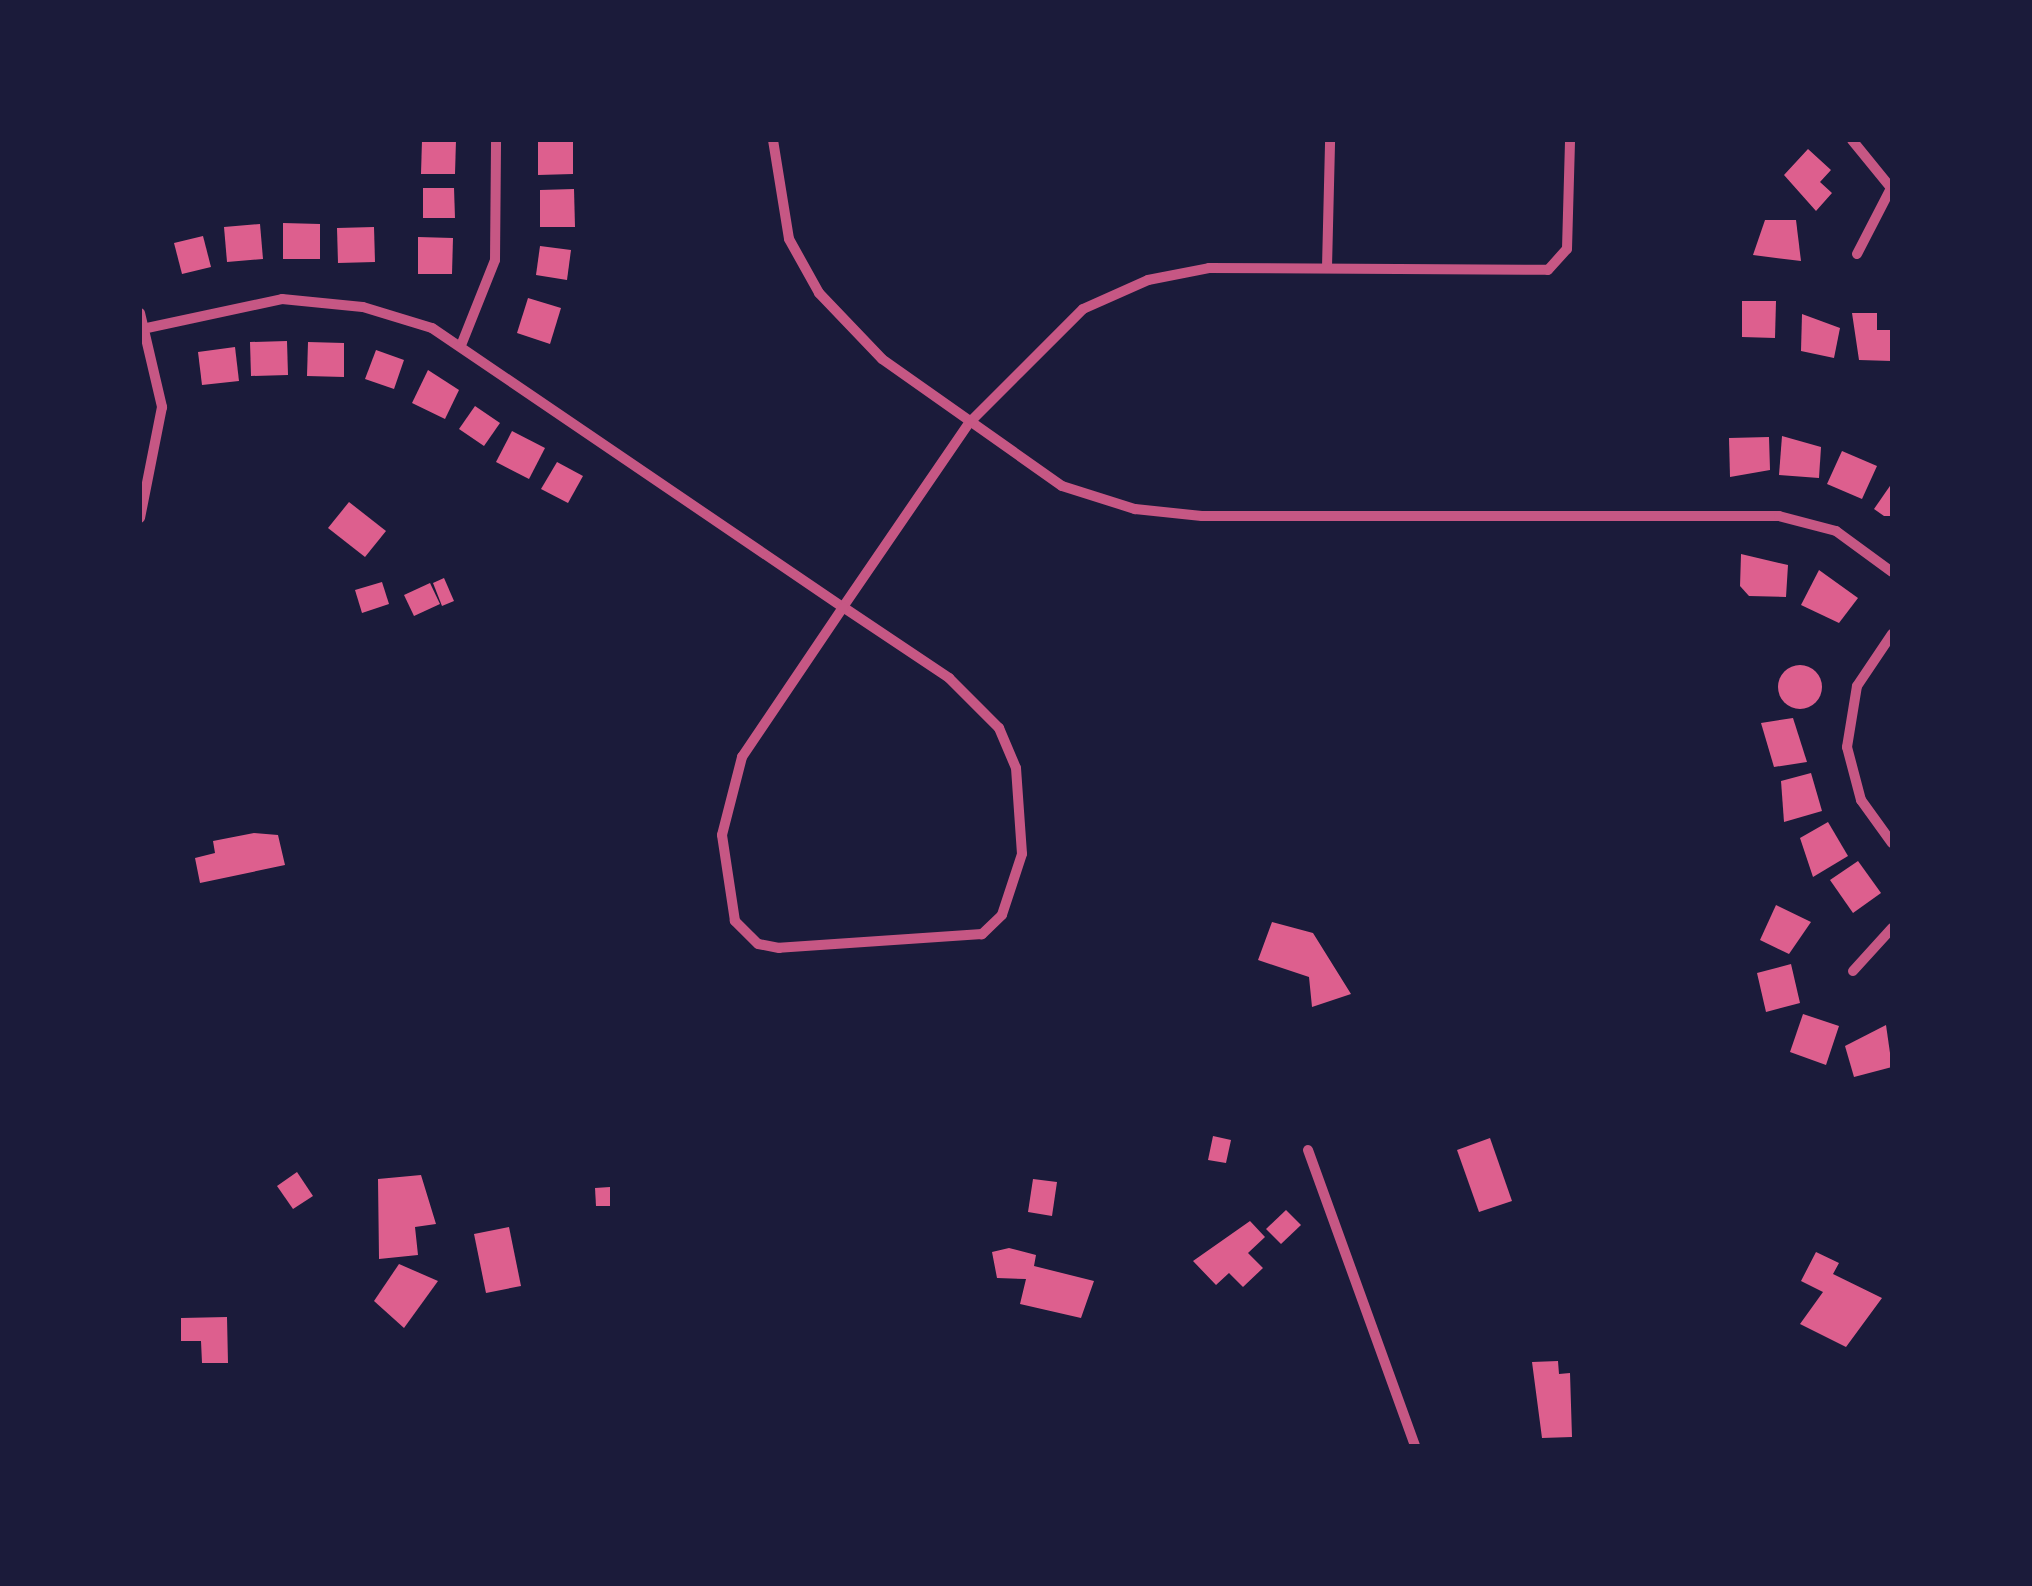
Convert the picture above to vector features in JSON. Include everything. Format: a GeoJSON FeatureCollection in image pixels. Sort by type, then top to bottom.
{"type":"FeatureCollection","features":[{"type":"Feature","properties":{"kind":"street"},"geometry":{"type":"LineString","coordinates":[[462,344],[495,260],[496,140]]}},
{"type":"Feature","properties":{"kind":"street"},"geometry":{"type":"LineString","coordinates":[[772,140],[789,239],[819,293],[882,359],[1062,486],[1151,512],[1779,516],[1836,531],[1892,572]]}},
{"type":"Feature","properties":{"kind":"street"},"geometry":{"type":"LineString","coordinates":[[1328,267],[1330,140]]}},
{"type":"Feature","properties":{"kind":"street"},"geometry":{"type":"LineString","coordinates":[[147,328],[228,306],[302,299],[382,311],[462,344],[843,608],[950,678],[999,728],[1016,768],[1022,854],[1002,916],[982,934],[779,948],[758,944],[735,921],[722,835],[742,757],[843,608],[969,424],[1055,328],[1112,294],[1179,271],[1328,267],[1548,270],[1567,250],[1570,140]]}},
{"type":"Feature","properties":{"kind":"street"},"geometry":{"type":"LineString","coordinates":[[1852,140],[1891,189],[1857,254]]}},
{"type":"Feature","properties":{"kind":"street"},"geometry":{"type":"LineString","coordinates":[[140,313],[147,328],[161,433],[140,518]]}},
{"type":"Feature","properties":{"kind":"street"},"geometry":{"type":"LineString","coordinates":[[1892,634],[1856,686],[1847,747],[1860,800],[1892,844]]}},
{"type":"Feature","properties":{"kind":"street"},"geometry":{"type":"LineString","coordinates":[[1853,972],[1892,928]]}},
{"type":"Feature","properties":{"kind":"street"},"geometry":{"type":"LineString","coordinates":[[1308,1150],[1415,1446]]}},
{"type":"Feature","properties":{"kind":"building"},"geometry":{"type":"Polygon","coordinates":[[[422,140],[456,140],[455,174],[421,174],[422,140]]]}},
{"type":"Feature","properties":{"kind":"building"},"geometry":{"type":"Polygon","coordinates":[[[538,140],[573,140],[573,174],[538,175],[538,140]]]}},
{"type":"Feature","properties":{"kind":"building"},"geometry":{"type":"Polygon","coordinates":[[[1808,149],[1831,170],[1820,182],[1832,193],[1816,211],[1784,175],[1808,149]]]}},
{"type":"Feature","properties":{"kind":"building"},"geometry":{"type":"Polygon","coordinates":[[[423,188],[454,188],[455,218],[423,218],[423,188]]]}},
{"type":"Feature","properties":{"kind":"building"},"geometry":{"type":"Polygon","coordinates":[[[574,189],[575,227],[540,227],[540,190],[574,189]]]}},
{"type":"Feature","properties":{"kind":"building"},"geometry":{"type":"Polygon","coordinates":[[[1765,220],[1796,220],[1801,261],[1753,255],[1765,220]]]}},
{"type":"Feature","properties":{"kind":"building"},"geometry":{"type":"Polygon","coordinates":[[[283,223],[320,224],[320,259],[283,259],[283,223]]]}},
{"type":"Feature","properties":{"kind":"building"},"geometry":{"type":"Polygon","coordinates":[[[260,224],[263,259],[227,262],[224,227],[260,224]]]}},
{"type":"Feature","properties":{"kind":"building"},"geometry":{"type":"Polygon","coordinates":[[[374,227],[375,262],[338,263],[337,228],[374,227]]]}},
{"type":"Feature","properties":{"kind":"building"},"geometry":{"type":"Polygon","coordinates":[[[203,236],[211,267],[182,274],[174,243],[203,236]]]}},
{"type":"Feature","properties":{"kind":"building"},"geometry":{"type":"Polygon","coordinates":[[[418,237],[453,238],[452,274],[418,274],[418,237]]]}},
{"type":"Feature","properties":{"kind":"building"},"geometry":{"type":"Polygon","coordinates":[[[540,246],[571,250],[567,280],[536,275],[540,246]]]}},
{"type":"Feature","properties":{"kind":"building"},"geometry":{"type":"Polygon","coordinates":[[[528,298],[561,308],[550,344],[517,333],[528,298]]]}},
{"type":"Feature","properties":{"kind":"building"},"geometry":{"type":"Polygon","coordinates":[[[1742,301],[1776,301],[1775,338],[1742,337],[1742,301]]]}},
{"type":"Feature","properties":{"kind":"building"},"geometry":{"type":"Polygon","coordinates":[[[1852,313],[1877,313],[1877,330],[1892,330],[1892,361],[1859,360],[1852,313]]]}},
{"type":"Feature","properties":{"kind":"building"},"geometry":{"type":"Polygon","coordinates":[[[1802,314],[1840,328],[1834,358],[1801,351],[1802,314]]]}},
{"type":"Feature","properties":{"kind":"building"},"geometry":{"type":"Polygon","coordinates":[[[287,341],[288,375],[251,376],[250,342],[287,341]]]}},
{"type":"Feature","properties":{"kind":"building"},"geometry":{"type":"Polygon","coordinates":[[[308,342],[344,343],[344,377],[307,376],[308,342]]]}},
{"type":"Feature","properties":{"kind":"building"},"geometry":{"type":"Polygon","coordinates":[[[235,347],[239,381],[202,385],[198,352],[235,347]]]}},
{"type":"Feature","properties":{"kind":"building"},"geometry":{"type":"Polygon","coordinates":[[[376,350],[404,360],[394,389],[365,379],[376,350]]]}},
{"type":"Feature","properties":{"kind":"building"},"geometry":{"type":"Polygon","coordinates":[[[428,370],[459,390],[445,419],[412,403],[428,370]]]}},
{"type":"Feature","properties":{"kind":"building"},"geometry":{"type":"Polygon","coordinates":[[[475,406],[500,423],[484,446],[459,429],[475,406]]]}},
{"type":"Feature","properties":{"kind":"building"},"geometry":{"type":"Polygon","coordinates":[[[512,431],[545,448],[529,479],[496,462],[512,431]]]}},
{"type":"Feature","properties":{"kind":"building"},"geometry":{"type":"Polygon","coordinates":[[[1782,436],[1821,447],[1819,478],[1779,475],[1782,436]]]}},
{"type":"Feature","properties":{"kind":"building"},"geometry":{"type":"Polygon","coordinates":[[[1769,437],[1770,470],[1730,477],[1729,438],[1769,437]]]}},
{"type":"Feature","properties":{"kind":"building"},"geometry":{"type":"Polygon","coordinates":[[[1842,451],[1877,466],[1862,499],[1827,484],[1842,451]]]}},
{"type":"Feature","properties":{"kind":"building"},"geometry":{"type":"Polygon","coordinates":[[[557,462],[583,476],[568,503],[541,489],[557,462]]]}},
{"type":"Feature","properties":{"kind":"building"},"geometry":{"type":"Polygon","coordinates":[[[1892,483],[1892,516],[1884,516],[1874,509],[1892,483]]]}},
{"type":"Feature","properties":{"kind":"building"},"geometry":{"type":"Polygon","coordinates":[[[349,502],[386,531],[365,557],[328,528],[349,502]]]}},
{"type":"Feature","properties":{"kind":"building"},"geometry":{"type":"Polygon","coordinates":[[[1741,554],[1788,565],[1786,597],[1749,596],[1740,586],[1741,554]]]}},
{"type":"Feature","properties":{"kind":"building"},"geometry":{"type":"Polygon","coordinates":[[[1819,570],[1858,598],[1839,623],[1801,605],[1819,570]]]}},
{"type":"Feature","properties":{"kind":"building"},"geometry":{"type":"Polygon","coordinates":[[[444,578],[454,601],[442,606],[433,583],[444,578]]]}},
{"type":"Feature","properties":{"kind":"building"},"geometry":{"type":"Polygon","coordinates":[[[382,582],[389,604],[362,613],[355,590],[382,582]]]}},
{"type":"Feature","properties":{"kind":"building"},"geometry":{"type":"Polygon","coordinates":[[[430,583],[440,604],[414,616],[404,595],[430,583]]]}},
{"type":"Feature","properties":{"kind":"building"},"geometry":{"type":"Polygon","coordinates":[[[1800,665],[1815,672],[1822,687],[1815,702],[1800,709],[1785,702],[1778,687],[1785,672],[1800,665]]]}},
{"type":"Feature","properties":{"kind":"building"},"geometry":{"type":"Polygon","coordinates":[[[1793,718],[1807,762],[1774,767],[1761,723],[1793,718]]]}},
{"type":"Feature","properties":{"kind":"building"},"geometry":{"type":"Polygon","coordinates":[[[1811,773],[1822,811],[1784,822],[1781,781],[1811,773]]]}},
{"type":"Feature","properties":{"kind":"building"},"geometry":{"type":"Polygon","coordinates":[[[1828,822],[1848,856],[1813,877],[1800,838],[1828,822]]]}},
{"type":"Feature","properties":{"kind":"building"},"geometry":{"type":"Polygon","coordinates":[[[254,833],[278,835],[285,865],[200,883],[195,858],[215,853],[213,841],[254,833]]]}},
{"type":"Feature","properties":{"kind":"building"},"geometry":{"type":"Polygon","coordinates":[[[1858,861],[1881,893],[1853,913],[1830,880],[1858,861]]]}},
{"type":"Feature","properties":{"kind":"building"},"geometry":{"type":"Polygon","coordinates":[[[1776,905],[1811,922],[1789,954],[1760,940],[1776,905]]]}},
{"type":"Feature","properties":{"kind":"building"},"geometry":{"type":"Polygon","coordinates":[[[1272,922],[1313,933],[1351,994],[1312,1007],[1309,977],[1258,960],[1272,922]]]}},
{"type":"Feature","properties":{"kind":"building"},"geometry":{"type":"Polygon","coordinates":[[[1791,964],[1800,1003],[1766,1012],[1757,973],[1791,964]]]}},
{"type":"Feature","properties":{"kind":"building"},"geometry":{"type":"Polygon","coordinates":[[[1803,1014],[1839,1026],[1826,1065],[1790,1052],[1803,1014]]]}},
{"type":"Feature","properties":{"kind":"building"},"geometry":{"type":"Polygon","coordinates":[[[1886,1025],[1892,1067],[1854,1077],[1845,1046],[1886,1025]]]}},
{"type":"Feature","properties":{"kind":"building"},"geometry":{"type":"Polygon","coordinates":[[[1213,1136],[1231,1140],[1226,1163],[1208,1160],[1213,1136]]]}},
{"type":"Feature","properties":{"kind":"building"},"geometry":{"type":"Polygon","coordinates":[[[1490,1138],[1512,1201],[1479,1212],[1457,1150],[1490,1138]]]}},
{"type":"Feature","properties":{"kind":"building"},"geometry":{"type":"Polygon","coordinates":[[[297,1172],[313,1196],[293,1209],[277,1186],[297,1172]]]}},
{"type":"Feature","properties":{"kind":"building"},"geometry":{"type":"Polygon","coordinates":[[[421,1175],[436,1224],[415,1227],[418,1255],[379,1259],[378,1179],[421,1175]]]}},
{"type":"Feature","properties":{"kind":"building"},"geometry":{"type":"Polygon","coordinates":[[[1033,1179],[1057,1182],[1052,1216],[1028,1212],[1033,1179]]]}},
{"type":"Feature","properties":{"kind":"building"},"geometry":{"type":"Polygon","coordinates":[[[610,1187],[610,1206],[596,1206],[595,1188],[610,1187]]]}},
{"type":"Feature","properties":{"kind":"building"},"geometry":{"type":"Polygon","coordinates":[[[1286,1210],[1301,1225],[1281,1244],[1266,1229],[1286,1210]]]}},
{"type":"Feature","properties":{"kind":"building"},"geometry":{"type":"Polygon","coordinates":[[[1250,1221],[1265,1237],[1248,1253],[1263,1268],[1243,1287],[1229,1273],[1216,1285],[1193,1261],[1250,1221]]]}},
{"type":"Feature","properties":{"kind":"building"},"geometry":{"type":"Polygon","coordinates":[[[509,1227],[521,1286],[486,1293],[474,1234],[509,1227]]]}},
{"type":"Feature","properties":{"kind":"building"},"geometry":{"type":"Polygon","coordinates":[[[1009,1248],[1036,1255],[1034,1266],[1094,1281],[1081,1318],[1020,1304],[1026,1279],[997,1278],[992,1252],[1009,1248]]]}},
{"type":"Feature","properties":{"kind":"building"},"geometry":{"type":"Polygon","coordinates":[[[1816,1252],[1839,1263],[1833,1274],[1882,1298],[1846,1347],[1800,1324],[1823,1292],[1801,1281],[1816,1252]]]}},
{"type":"Feature","properties":{"kind":"building"},"geometry":{"type":"Polygon","coordinates":[[[399,1264],[438,1281],[404,1328],[374,1301],[399,1264]]]}},
{"type":"Feature","properties":{"kind":"building"},"geometry":{"type":"Polygon","coordinates":[[[227,1317],[228,1363],[202,1363],[201,1341],[181,1341],[181,1318],[227,1317]]]}},
{"type":"Feature","properties":{"kind":"building"},"geometry":{"type":"Polygon","coordinates":[[[1558,1361],[1559,1374],[1570,1373],[1572,1437],[1542,1438],[1532,1362],[1558,1361]]]}}]}
